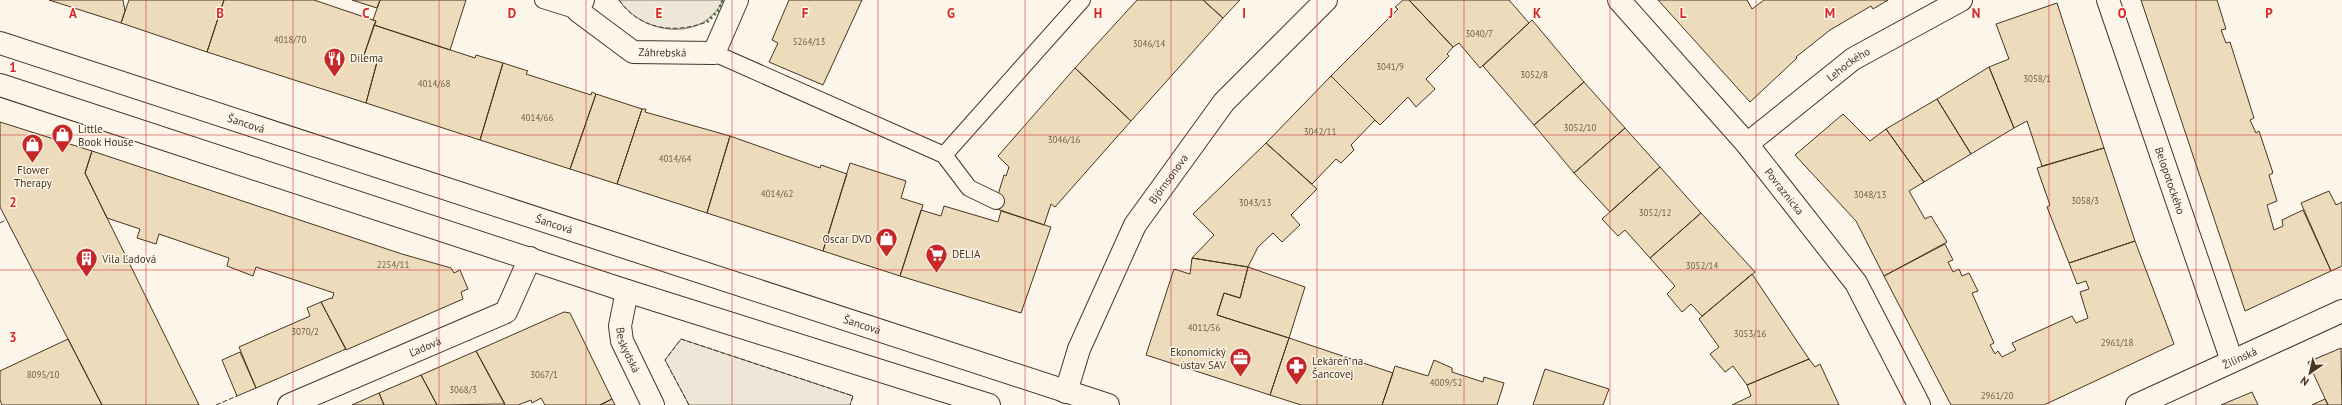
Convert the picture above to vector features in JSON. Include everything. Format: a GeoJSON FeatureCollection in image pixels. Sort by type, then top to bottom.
{"type":"FeatureCollection","features":[{"type":"Feature","properties":{"kind":"street"},"geometry":{"type":"LineString","coordinates":[[714,53],[737,0]]}},
{"type":"Feature","properties":{"kind":"street","name":"Björnsonova"},"geometry":{"type":"LineString","coordinates":[[1066,392],[1079,349],[1135,225],[1224,102],[1326,0]]}},
{"type":"Feature","properties":{"kind":"street","name":"Povraznícka"},"geometry":{"type":"LineString","coordinates":[[1619,0],[1747,144],[1856,283],[1918,405]]}},
{"type":"Feature","properties":{"kind":"street","name":"Lehockého"},"geometry":{"type":"LineString","coordinates":[[1747,144],[1853,59],[1961,0]]}},
{"type":"Feature","properties":{"kind":"street","name":"Belopotockého"},"geometry":{"type":"LineString","coordinates":[[2108,0],[2232,361]]}},
{"type":"Feature","properties":{"kind":"street","name":"Záhrebská"},"geometry":{"type":"LineString","coordinates":[[581,6],[633,52],[714,53]]}},
{"type":"Feature","properties":{"kind":"street","name":"Šancová"},"geometry":{"type":"LineString","coordinates":[[0,43],[1108,405]]}},
{"type":"Feature","properties":{"kind":"street"},"geometry":{"type":"LineString","coordinates":[[0,85],[627,291],[989,405]]}},
{"type":"Feature","properties":{"kind":"street","name":"Ľadová"},"geometry":{"type":"LineString","coordinates":[[289,405],[506,312],[530,258]]}},
{"type":"Feature","properties":{"kind":"street","name":"Beskydská"},"geometry":{"type":"LineString","coordinates":[[627,291],[620,326],[622,341],[653,405]]}},
{"type":"Feature","properties":{"kind":"street","name":"Žilinská"},"geometry":{"type":"LineString","coordinates":[[2137,405],[2342,311]]}},
{"type":"Feature","properties":{"kind":"lane"},"geometry":{"type":"LineString","coordinates":[[543,0],[581,6]]}},
{"type":"Feature","properties":{"kind":"lane"},"geometry":{"type":"LineString","coordinates":[[944,155],[1082,0]]}},
{"type":"Feature","properties":{"kind":"lane"},"geometry":{"type":"LineString","coordinates":[[714,53],[944,155],[969,188],[996,200]]}},
{"type":"Feature","properties":{"kind":"shaded area"},"geometry":{"type":"Polygon","coordinates":[[[619,0],[723,0],[714,14],[702,23],[688,28],[672,29],[657,27],[643,21],[630,12],[619,0]]]}},
{"type":"Feature","properties":{"kind":"shaded area"},"geometry":{"type":"Polygon","coordinates":[[[681,339],[853,396],[850,405],[689,405],[665,360],[681,339]]]}},
{"type":"Feature","properties":{"kind":"building"},"geometry":{"type":"Polygon","coordinates":[[[49,0],[123,0],[125,11],[121,23],[49,0]]]}},
{"type":"Feature","properties":{"kind":"building"},"geometry":{"type":"Polygon","coordinates":[[[129,0],[224,0],[207,52],[121,23],[129,0]]]}},
{"type":"Feature","properties":{"kind":"building"},"geometry":{"type":"Polygon","coordinates":[[[224,0],[314,0],[376,21],[363,58],[377,62],[366,103],[207,52],[224,0]]]}},
{"type":"Feature","properties":{"kind":"building"},"geometry":{"type":"Polygon","coordinates":[[[352,0],[380,0],[377,8],[352,0]]]}},
{"type":"Feature","properties":{"kind":"building"},"geometry":{"type":"Polygon","coordinates":[[[380,0],[466,0],[450,50],[374,25],[376,21],[373,20],[380,0]]]}},
{"type":"Feature","properties":{"kind":"building"},"geometry":{"type":"Polygon","coordinates":[[[789,0],[862,0],[823,85],[769,62],[778,43],[772,40],[789,0]]]}},
{"type":"Feature","properties":{"kind":"building"},"geometry":{"type":"Polygon","coordinates":[[[1137,0],[1203,0],[1223,18],[1131,121],[1075,68],[1137,0]]]}},
{"type":"Feature","properties":{"kind":"building"},"geometry":{"type":"Polygon","coordinates":[[[1203,0],[1240,0],[1223,18],[1203,0]]]}},
{"type":"Feature","properties":{"kind":"building"},"geometry":{"type":"Polygon","coordinates":[[[1403,0],[1409,0],[1453,47],[1447,54],[1449,56],[1426,79],[1435,89],[1416,107],[1408,97],[1380,125],[1331,76],[1398,9],[1395,7],[1403,0]]]}},
{"type":"Feature","properties":{"kind":"building"},"geometry":{"type":"Polygon","coordinates":[[[1409,0],[1509,0],[1529,23],[1480,68],[1459,43],[1453,47],[1409,0]]]}},
{"type":"Feature","properties":{"kind":"building"},"geometry":{"type":"Polygon","coordinates":[[[1658,0],[1747,0],[1752,9],[1764,0],[1888,0],[1873,9],[1871,6],[1830,30],[1796,57],[1797,58],[1750,102],[1658,0]]]}},
{"type":"Feature","properties":{"kind":"building"},"geometry":{"type":"Polygon","coordinates":[[[2141,0],[2217,0],[2226,29],[2221,30],[2226,43],[2230,42],[2254,118],[2250,120],[2256,133],[2259,131],[2273,173],[2269,175],[2277,201],[2267,205],[2274,230],[2283,226],[2282,220],[2303,210],[2331,271],[2245,311],[2141,0]]]}},
{"type":"Feature","properties":{"kind":"building"},"geometry":{"type":"Polygon","coordinates":[[[2057,3],[2104,148],[2042,166],[2027,121],[2014,128],[1989,67],[2009,59],[1996,24],[2057,3]]]}},
{"type":"Feature","properties":{"kind":"building"},"geometry":{"type":"Polygon","coordinates":[[[1532,20],[1584,82],[1534,125],[1483,66],[1532,20]]]}},
{"type":"Feature","properties":{"kind":"building"},"geometry":{"type":"Polygon","coordinates":[[[374,25],[475,58],[476,55],[503,63],[480,140],[366,103],[377,62],[363,58],[374,25]]]}},
{"type":"Feature","properties":{"kind":"building"},"geometry":{"type":"Polygon","coordinates":[[[503,63],[528,71],[526,74],[591,95],[592,92],[596,94],[570,169],[480,140],[503,63]]]}},
{"type":"Feature","properties":{"kind":"building"},"geometry":{"type":"Polygon","coordinates":[[[1989,67],[2014,128],[1971,154],[1937,99],[1989,67]]]}},
{"type":"Feature","properties":{"kind":"building"},"geometry":{"type":"Polygon","coordinates":[[[1075,68],[1131,121],[1055,207],[1051,204],[1044,225],[994,208],[1004,175],[1006,176],[1009,167],[998,156],[1075,68]]]}},
{"type":"Feature","properties":{"kind":"building"},"geometry":{"type":"Polygon","coordinates":[[[1331,76],[1375,120],[1351,145],[1354,150],[1341,163],[1336,159],[1312,184],[1266,143],[1331,76]]]}},
{"type":"Feature","properties":{"kind":"building"},"geometry":{"type":"Polygon","coordinates":[[[1584,82],[1625,128],[1574,173],[1534,125],[1584,82]]]}},
{"type":"Feature","properties":{"kind":"building"},"geometry":{"type":"Polygon","coordinates":[[[596,94],[642,109],[617,184],[570,169],[596,94]]]}},
{"type":"Feature","properties":{"kind":"building"},"geometry":{"type":"Polygon","coordinates":[[[1937,99],[1971,154],[1924,182],[1886,129],[1937,99]]]}},
{"type":"Feature","properties":{"kind":"building"},"geometry":{"type":"Polygon","coordinates":[[[642,109],[646,109],[645,112],[730,136],[707,213],[617,184],[642,109]]]}},
{"type":"Feature","properties":{"kind":"building"},"geometry":{"type":"Polygon","coordinates":[[[1843,114],[1870,141],[1886,129],[1924,182],[1909,191],[1925,219],[1931,216],[1947,242],[1884,276],[1856,221],[1795,155],[1843,114]]]}},
{"type":"Feature","properties":{"kind":"building","name":"Vila Ľadová"},"geometry":{"type":"Polygon","coordinates":[[[0,122],[92,151],[85,173],[199,405],[102,405],[0,207],[0,122]]]}},
{"type":"Feature","properties":{"kind":"building"},"geometry":{"type":"Polygon","coordinates":[[[1625,128],[1660,167],[1610,212],[1574,173],[1625,128]]]}},
{"type":"Feature","properties":{"kind":"building"},"geometry":{"type":"Polygon","coordinates":[[[730,136],[820,168],[821,165],[847,174],[823,251],[707,213],[730,136]]]}},
{"type":"Feature","properties":{"kind":"building"},"geometry":{"type":"Polygon","coordinates":[[[1266,143],[1317,189],[1291,215],[1300,225],[1282,242],[1273,233],[1258,247],[1248,267],[1192,258],[1214,235],[1193,214],[1266,143]]]}},
{"type":"Feature","properties":{"kind":"building"},"geometry":{"type":"Polygon","coordinates":[[[2104,148],[2135,241],[2069,263],[2047,207],[2050,205],[2037,168],[2104,148]]]}},
{"type":"Feature","properties":{"kind":"building"},"geometry":{"type":"Polygon","coordinates":[[[92,151],[402,254],[451,268],[454,273],[460,270],[468,289],[461,292],[463,299],[346,350],[321,302],[331,298],[332,299],[334,293],[256,267],[253,276],[227,266],[229,258],[159,234],[156,244],[137,238],[140,229],[107,218],[85,173],[92,151]]]}},
{"type":"Feature","properties":{"kind":"building"},"geometry":{"type":"Polygon","coordinates":[[[850,163],[906,181],[901,198],[923,205],[900,276],[823,251],[850,163]]]}},
{"type":"Feature","properties":{"kind":"building"},"geometry":{"type":"Polygon","coordinates":[[[1660,167],[1701,213],[1650,258],[1625,230],[1618,236],[1602,219],[1660,167]]]}},
{"type":"Feature","properties":{"kind":"building"},"geometry":{"type":"Polygon","coordinates":[[[2329,191],[2336,205],[2342,202],[2342,266],[2331,271],[2301,203],[2329,191]]]}},
{"type":"Feature","properties":{"kind":"building"},"geometry":{"type":"Polygon","coordinates":[[[944,206],[998,222],[1001,211],[1051,227],[1021,313],[900,276],[921,210],[941,216],[944,206]]]}},
{"type":"Feature","properties":{"kind":"building"},"geometry":{"type":"Polygon","coordinates":[[[1701,213],[1755,272],[1702,316],[1691,304],[1682,312],[1667,294],[1675,286],[1650,258],[1701,213]]]}},
{"type":"Feature","properties":{"kind":"building"},"geometry":{"type":"Polygon","coordinates":[[[2135,241],[2174,344],[2044,405],[1951,405],[1884,276],[1945,244],[1953,260],[1948,262],[1953,272],[1959,269],[1962,276],[1969,273],[1978,291],[1972,293],[1994,343],[1990,345],[1995,354],[1998,351],[2002,357],[2016,350],[2012,343],[2072,316],[2076,323],[2088,318],[2080,292],[2089,289],[2086,281],[2077,284],[2069,263],[2135,241]]]}},
{"type":"Feature","properties":{"kind":"building"},"geometry":{"type":"Polygon","coordinates":[[[1192,258],[1248,267],[1240,298],[1224,293],[1217,315],[1289,338],[1270,395],[1146,355],[1174,269],[1190,274],[1192,258]]]}},
{"type":"Feature","properties":{"kind":"building"},"geometry":{"type":"Polygon","coordinates":[[[1248,267],[1305,287],[1289,338],[1217,315],[1224,293],[1240,298],[1248,267]]]}},
{"type":"Feature","properties":{"kind":"building"},"geometry":{"type":"Polygon","coordinates":[[[1752,274],[1809,359],[1747,385],[1733,366],[1725,372],[1710,354],[1719,347],[1699,319],[1752,274]]]}},
{"type":"Feature","properties":{"kind":"building"},"geometry":{"type":"Polygon","coordinates":[[[321,302],[346,349],[256,388],[239,347],[310,316],[307,308],[321,302]]]}},
{"type":"Feature","properties":{"kind":"building"},"geometry":{"type":"Polygon","coordinates":[[[564,312],[570,313],[612,399],[600,405],[545,405],[541,398],[532,403],[531,400],[518,405],[505,405],[476,351],[564,312]]]}},
{"type":"Feature","properties":{"kind":"building"},"geometry":{"type":"Polygon","coordinates":[[[1289,338],[1393,373],[1382,405],[1301,405],[1270,395],[1289,338]]]}},
{"type":"Feature","properties":{"kind":"building"},"geometry":{"type":"Polygon","coordinates":[[[68,339],[102,405],[2,405],[0,400],[0,371],[68,339]]]}},
{"type":"Feature","properties":{"kind":"building"},"geometry":{"type":"Polygon","coordinates":[[[2341,348],[2342,405],[2328,405],[2308,362],[2341,348]]]}},
{"type":"Feature","properties":{"kind":"building"},"geometry":{"type":"Polygon","coordinates":[[[476,351],[505,404],[437,405],[421,375],[476,351]]]}},
{"type":"Feature","properties":{"kind":"building"},"geometry":{"type":"Polygon","coordinates":[[[240,352],[256,388],[237,396],[222,360],[240,352]]]}},
{"type":"Feature","properties":{"kind":"building"},"geometry":{"type":"Polygon","coordinates":[[[1809,359],[1815,367],[1820,364],[1839,405],[1732,405],[1751,396],[1747,385],[1809,359]]]}},
{"type":"Feature","properties":{"kind":"building"},"geometry":{"type":"Polygon","coordinates":[[[1434,360],[1452,368],[1452,372],[1458,374],[1483,382],[1484,377],[1504,383],[1497,405],[1382,405],[1395,366],[1428,376],[1434,360]]]}},
{"type":"Feature","properties":{"kind":"building"},"geometry":{"type":"Polygon","coordinates":[[[1545,369],[1609,389],[1603,405],[1533,405],[1545,369]]]}},
{"type":"Feature","properties":{"kind":"building"},"geometry":{"type":"Polygon","coordinates":[[[421,375],[437,405],[384,405],[379,393],[421,375]]]}},
{"type":"Feature","properties":{"kind":"building"},"geometry":{"type":"Polygon","coordinates":[[[2252,392],[2258,405],[2221,405],[2252,392]]]}},
{"type":"Feature","properties":{"kind":"building"},"geometry":{"type":"Polygon","coordinates":[[[379,393],[384,405],[352,405],[379,393]]]}},
{"type":"Feature","properties":{"kind":"building"},"geometry":{"type":"Polygon","coordinates":[[[612,399],[615,405],[600,405],[612,399]]]}},
{"type":"Feature","properties":{"kind":"building"},"geometry":{"type":"Polygon","coordinates":[[[2325,399],[2328,405],[2312,405],[2325,399]]]}},
{"type":"Feature","properties":{"kind":"hedge"},"geometry":{"type":"LineString","coordinates":[[707,22],[718,11],[723,0]]}},
{"type":"Feature","properties":{"kind":"fence"},"geometry":{"type":"LineString","coordinates":[[619,0],[627,10],[637,18],[658,27],[682,28],[707,22]]}},
{"type":"Feature","properties":{"kind":"fence"},"geometry":{"type":"LineString","coordinates":[[0,223],[7,219]]}},
{"type":"Feature","properties":{"kind":"fence"},"geometry":{"type":"LineString","coordinates":[[689,405],[665,360],[681,339],[853,396],[850,405]]}},
{"type":"Feature","properties":{"kind":"fence"},"geometry":{"type":"LineString","coordinates":[[216,405],[237,396]]}},
{"type":"Feature","properties":{"kind":"place","name":"Dilema"},"geometry":{"type":"Point","coordinates":[335,78]}},
{"type":"Feature","properties":{"kind":"place","name":"Little Book House"},"geometry":{"type":"Point","coordinates":[63,154]}},
{"type":"Feature","properties":{"kind":"place","name":"Flower Therapy"},"geometry":{"type":"Point","coordinates":[33,164]}},
{"type":"Feature","properties":{"kind":"place","name":"Oscar DVD"},"geometry":{"type":"Point","coordinates":[887,258]}},
{"type":"Feature","properties":{"kind":"place","name":"DELIA"},"geometry":{"type":"Point","coordinates":[937,274]}},
{"type":"Feature","properties":{"kind":"place","name":"Vila Ľadová"},"geometry":{"type":"Point","coordinates":[87,278]}},
{"type":"Feature","properties":{"kind":"place","name":"Ekonomický ústav SAV"},"geometry":{"type":"Point","coordinates":[1241,378]}},
{"type":"Feature","properties":{"kind":"place","name":"Lekáreň na Šancovej"},"geometry":{"type":"Point","coordinates":[1297,386]}}]}
